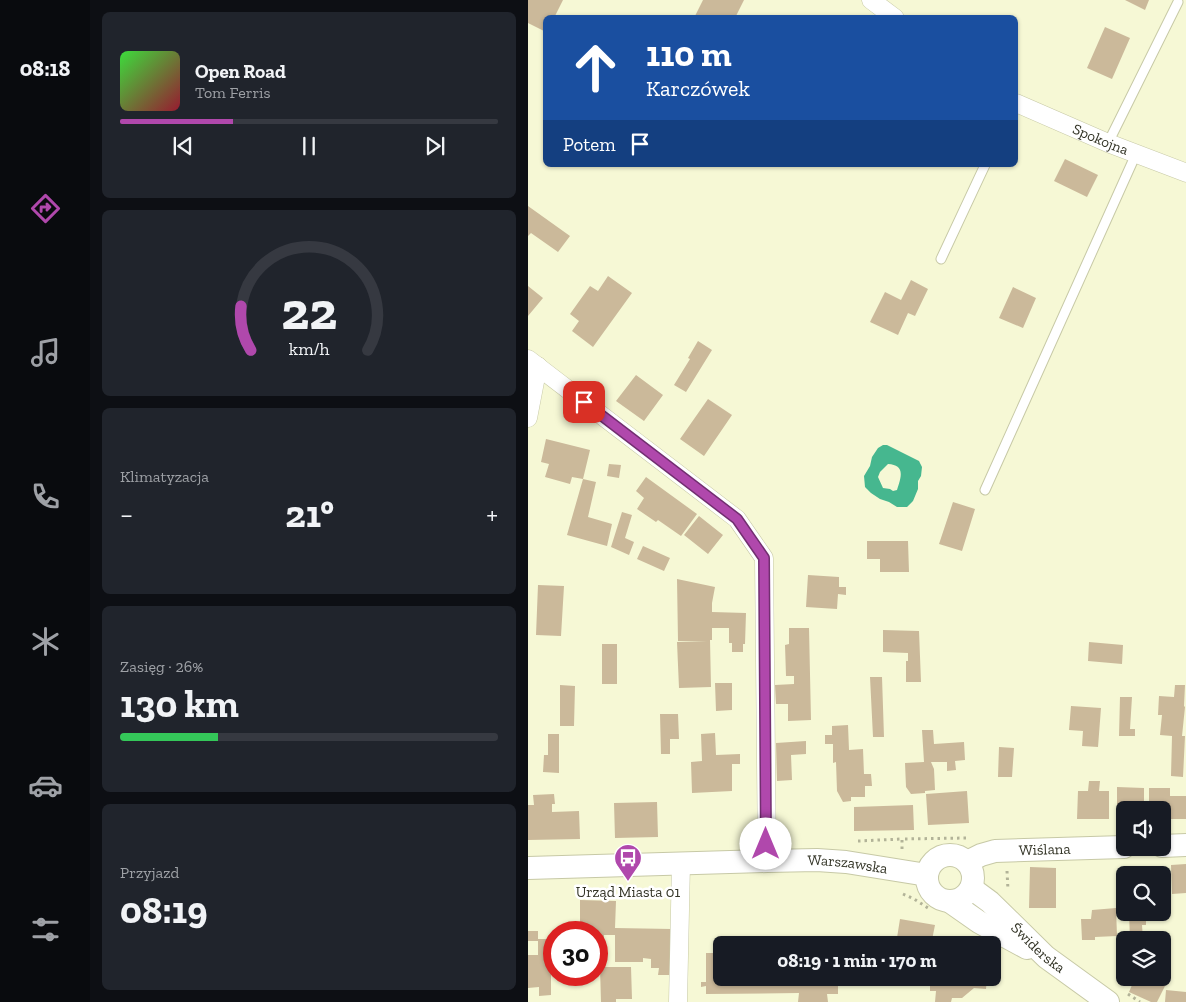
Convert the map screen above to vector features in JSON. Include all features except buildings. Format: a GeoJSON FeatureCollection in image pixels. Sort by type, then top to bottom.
{"type":"FeatureCollection","features":[{"type":"Feature","properties":{"kind":"street"},"geometry":{"type":"LineString","coordinates":[[871,0],[891,15]]}},
{"type":"Feature","properties":{"kind":"street","name":"Spokojna"},"geometry":{"type":"LineString","coordinates":[[1018,103],[1108,143],[1186,173]]}},
{"type":"Feature","properties":{"kind":"street"},"geometry":{"type":"LineString","coordinates":[[528,418],[533,363]]}},
{"type":"Feature","properties":{"kind":"street"},"geometry":{"type":"LineString","coordinates":[[533,363],[737,519],[764,558],[767,860]]}},
{"type":"Feature","properties":{"kind":"street"},"geometry":{"type":"LineString","coordinates":[[1171,846],[1186,845]]}},
{"type":"Feature","properties":{"kind":"street","name":"Wiślana"},"geometry":{"type":"LineString","coordinates":[[967,862],[995,851],[1116,847]]}},
{"type":"Feature","properties":{"kind":"street"},"geometry":{"type":"LineString","coordinates":[[951,855],[960,857],[967,862],[973,874],[973,881],[966,895],[958,900],[949,901],[941,900],[935,896],[927,883],[927,875],[935,860],[951,855]]}},
{"type":"Feature","properties":{"kind":"street","name":"Warszawska"},"geometry":{"type":"LineString","coordinates":[[528,868],[817,860],[846,862],[927,875]]}},
{"type":"Feature","properties":{"kind":"street"},"geometry":{"type":"LineString","coordinates":[[678,1002],[681,863]]}},
{"type":"Feature","properties":{"kind":"street","name":"Świderska"},"geometry":{"type":"LineString","coordinates":[[971,888],[990,902],[1046,958],[1108,1002]]}},
{"type":"Feature","properties":{"kind":"street"},"geometry":{"type":"LineString","coordinates":[[949,901],[984,925],[1046,958]]}},
{"type":"Feature","properties":{"kind":"lane"},"geometry":{"type":"LineString","coordinates":[[1108,143],[1178,2]]}},
{"type":"Feature","properties":{"kind":"lane"},"geometry":{"type":"LineString","coordinates":[[985,490],[1136,154]]}},
{"type":"Feature","properties":{"kind":"lane"},"geometry":{"type":"LineString","coordinates":[[941,259],[984,167]]}},
{"type":"Feature","properties":{"kind":"path"},"geometry":{"type":"LineString","coordinates":[[902,855],[902,839],[970,838]]}},
{"type":"Feature","properties":{"kind":"shaded area"},"geometry":{"type":"Polygon","coordinates":[[[887,445],[919,461],[922,467],[918,489],[913,501],[907,507],[897,507],[880,499],[865,487],[864,476],[878,448],[887,445]],[[888,464],[878,477],[883,488],[893,491],[897,490],[901,477],[900,470],[894,465],[888,464]]]}},
{"type":"Feature","properties":{"kind":"place","name":"Urząd Miasta 01"},"geometry":{"type":"Point","coordinates":[628,882]}},
{"type":"Feature","properties":{"kind":"route"},"geometry":{"type":"LineString","coordinates":[[584,402],[737,519],[764,558],[766,844]]}}]}
